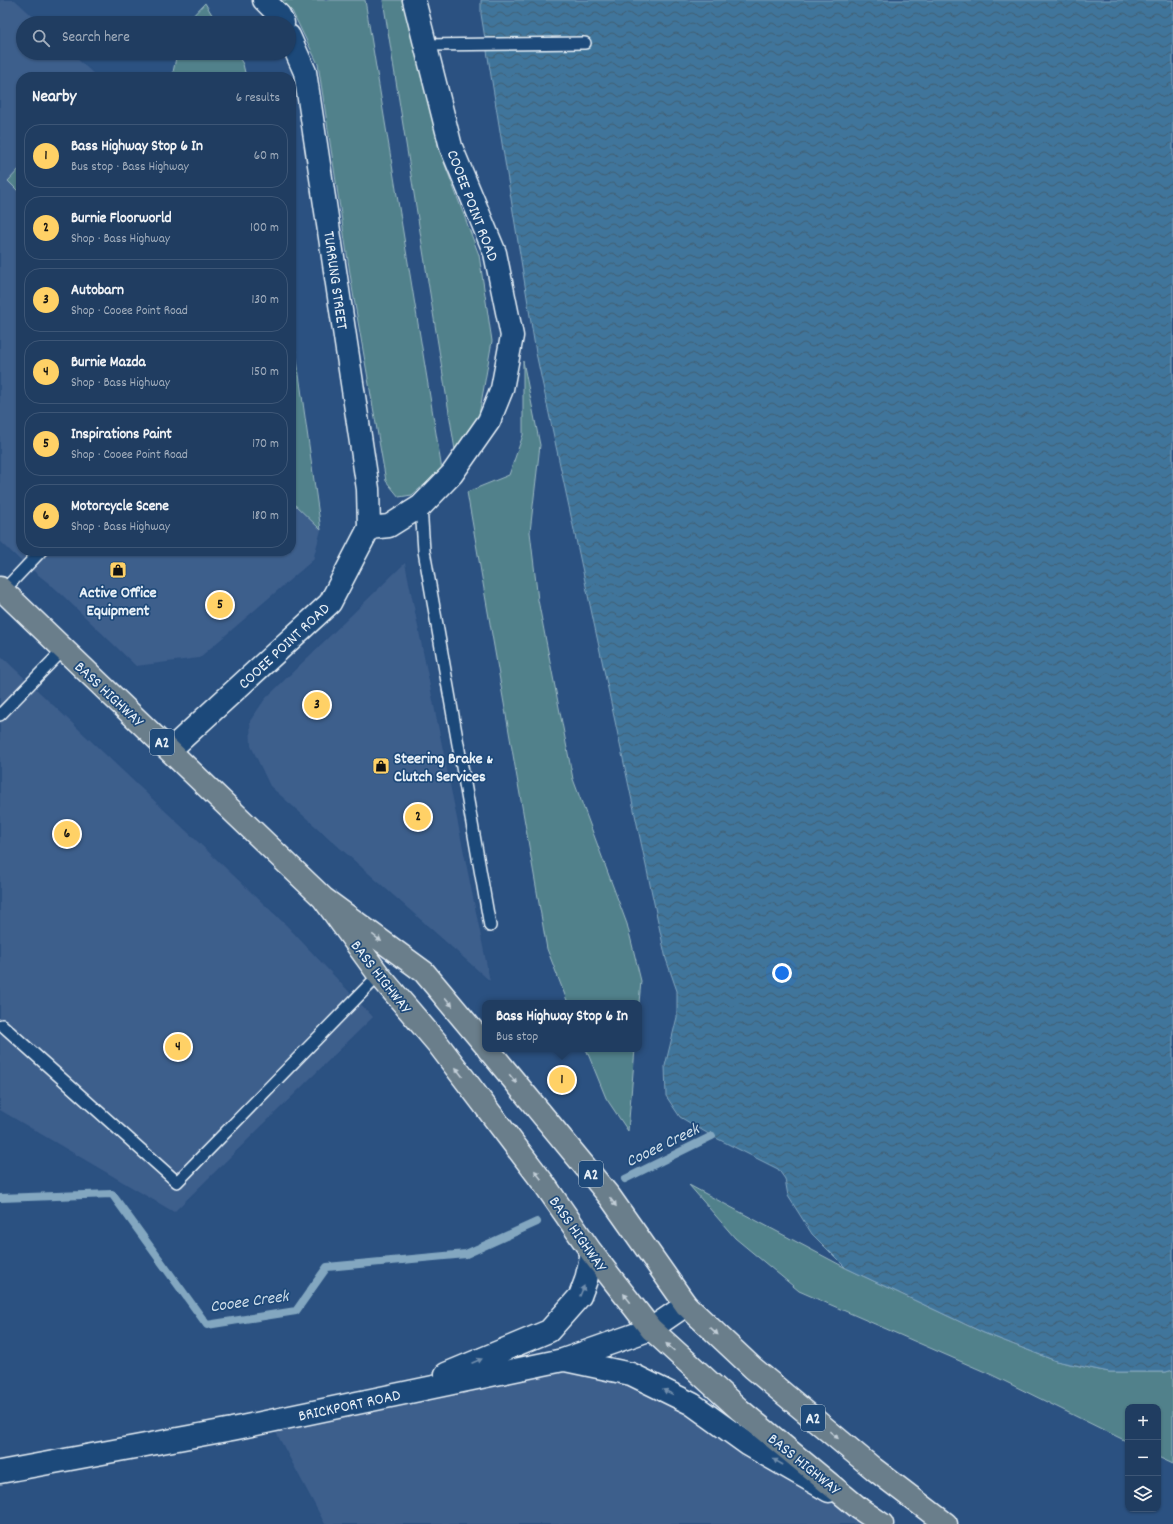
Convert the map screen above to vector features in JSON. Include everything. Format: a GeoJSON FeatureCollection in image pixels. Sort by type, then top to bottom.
{"type":"FeatureCollection","features":[{"type":"Feature","properties":{"kind":"highway","name":"BASS HIGHWAY"},"geometry":{"type":"LineString","coordinates":[[2,590],[324,898],[424,972],[482,1041]]}},
{"type":"Feature","properties":{"kind":"highway","name":"BASS HIGHWAY"},"geometry":{"type":"LineString","coordinates":[[324,898],[379,975],[438,1044],[545,1185],[592,1253],[651,1329],[740,1410],[860,1509],[882,1524]]}},
{"type":"Feature","properties":{"kind":"highway","name":"A2"},"geometry":{"type":"LineString","coordinates":[[490,1052],[610,1197],[686,1305],[753,1368],[874,1469],[946,1524]]}},
{"type":"Feature","properties":{"kind":"street"},"geometry":{"type":"LineString","coordinates":[[264,0],[280,16]]}},
{"type":"Feature","properties":{"kind":"street","name":"COOEE POINT ROAD"},"geometry":{"type":"LineString","coordinates":[[170,750],[330,603],[369,528],[389,526],[421,506],[452,474],[489,421],[502,389],[512,336],[495,253],[451,147],[414,0]]}},
{"type":"Feature","properties":{"kind":"street","name":"TURRUNG STREET"},"geometry":{"type":"LineString","coordinates":[[296,51],[306,72],[368,489],[369,528]]}},
{"type":"Feature","properties":{"kind":"street"},"geometry":{"type":"LineString","coordinates":[[402,1393],[549,1331],[580,1296],[586,1280],[592,1253]]}},
{"type":"Feature","properties":{"kind":"street","name":"BRICKPORT ROAD"},"geometry":{"type":"LineString","coordinates":[[0,1472],[232,1429],[564,1360],[651,1329],[686,1305]]}},
{"type":"Feature","properties":{"kind":"street"},"geometry":{"type":"LineString","coordinates":[[564,1360],[631,1374],[692,1404],[749,1445],[860,1509]]}},
{"type":"Feature","properties":{"kind":"lane"},"geometry":{"type":"LineString","coordinates":[[425,45],[585,43]]}},
{"type":"Feature","properties":{"kind":"lane"},"geometry":{"type":"LineString","coordinates":[[421,506],[424,550],[490,926]]}},
{"type":"Feature","properties":{"kind":"lane"},"geometry":{"type":"LineString","coordinates":[[2,590],[36,556]]}},
{"type":"Feature","properties":{"kind":"lane"},"geometry":{"type":"LineString","coordinates":[[0,715],[64,649]]}},
{"type":"Feature","properties":{"kind":"lane"},"geometry":{"type":"LineString","coordinates":[[2,1025],[177,1182],[379,975]]}},
{"type":"Feature","properties":{"kind":"shaded area"},"geometry":{"type":"Polygon","coordinates":[[[0,0],[15,0],[32,16],[16,16],[16,60],[79,60],[92,72],[16,72],[16,172],[8,181],[16,189],[16,556],[296,556],[296,506],[321,530],[313,560],[199,658],[136,666],[57,590],[20,560],[0,541],[0,0]]]}},
{"type":"Feature","properties":{"kind":"shaded area"},"geometry":{"type":"Polygon","coordinates":[[[405,563],[490,981],[270,786],[251,746],[250,721],[265,699],[405,563]]]}},
{"type":"Feature","properties":{"kind":"shaded area"},"geometry":{"type":"Polygon","coordinates":[[[0,655],[286,925],[373,1017],[174,1212],[0,1110],[0,655]]]}},
{"type":"Feature","properties":{"kind":"shaded area"},"geometry":{"type":"Polygon","coordinates":[[[563,1360],[631,1374],[882,1524],[325,1524],[270,1421],[563,1360]]]}},
{"type":"Feature","properties":{"kind":"green space"},"geometry":{"type":"Polygon","coordinates":[[[281,0],[365,0],[442,470],[412,495],[399,497],[386,481],[353,293],[318,64],[296,19],[296,16],[294,16],[292,11],[281,0]]]}},
{"type":"Feature","properties":{"kind":"green space"},"geometry":{"type":"Polygon","coordinates":[[[383,0],[406,0],[439,149],[479,255],[492,341],[479,415],[455,450],[383,0]]]}},
{"type":"Feature","properties":{"kind":"green space"},"geometry":{"type":"Polygon","coordinates":[[[205,3],[213,16],[193,16],[205,3]]]}},
{"type":"Feature","properties":{"kind":"green space"},"geometry":{"type":"Polygon","coordinates":[[[176,60],[240,60],[245,72],[173,72],[176,60]]]}},
{"type":"Feature","properties":{"kind":"green space"},"geometry":{"type":"Polygon","coordinates":[[[16,172],[16,189],[8,181],[16,172]]]}},
{"type":"Feature","properties":{"kind":"green space"},"geometry":{"type":"Polygon","coordinates":[[[296,353],[321,530],[296,506],[296,353]]]}},
{"type":"Feature","properties":{"kind":"green space"},"geometry":{"type":"Polygon","coordinates":[[[523,361],[540,445],[530,532],[538,600],[573,779],[627,924],[641,981],[639,1000],[567,1000],[547,949],[467,492],[509,475],[523,435],[523,361]]]}},
{"type":"Feature","properties":{"kind":"green space"},"geometry":{"type":"Polygon","coordinates":[[[587,1052],[635,1052],[628,1131],[606,1098],[587,1052]]]}},
{"type":"Feature","properties":{"kind":"green space"},"geometry":{"type":"Polygon","coordinates":[[[689,1185],[846,1268],[984,1333],[1056,1361],[1109,1372],[1166,1372],[1173,1370],[1173,1464],[1161,1458],[1161,1404],[1125,1404],[1125,1441],[992,1375],[799,1291],[735,1238],[689,1185]]]}},
{"type":"Feature","properties":{"kind":"water"},"geometry":{"type":"Polygon","coordinates":[[[481,0],[1173,0],[1173,1370],[1166,1372],[1109,1372],[1056,1361],[984,1333],[846,1268],[812,1234],[788,1196],[785,1179],[778,1169],[712,1136],[680,1117],[666,1096],[665,1066],[677,1017],[677,991],[666,959],[536,353],[481,14],[481,0]]]}},
{"type":"Feature","properties":{"kind":"waterway","name":"Cooee Creek"},"geometry":{"type":"LineString","coordinates":[[625,1179],[712,1136]]}},
{"type":"Feature","properties":{"kind":"waterway","name":"Cooee Creek"},"geometry":{"type":"LineString","coordinates":[[0,1198],[112,1194],[207,1325],[296,1311],[327,1267],[466,1254],[537,1222]]}},
{"type":"Feature","properties":{"kind":"place","name":"Active Office Equipment"},"geometry":{"type":"Point","coordinates":[118,570]}},
{"type":"Feature","properties":{"kind":"place","name":"Inspirations Paint"},"geometry":{"type":"Point","coordinates":[220,605]}},
{"type":"Feature","properties":{"kind":"place","name":"Autobarn"},"geometry":{"type":"Point","coordinates":[317,705]}},
{"type":"Feature","properties":{"kind":"place","name":"Steering Brake & Clutch Services"},"geometry":{"type":"Point","coordinates":[381,766]}},
{"type":"Feature","properties":{"kind":"place","name":"Burnie Floorworld"},"geometry":{"type":"Point","coordinates":[418,817]}},
{"type":"Feature","properties":{"kind":"place","name":"Motorcycle Scene"},"geometry":{"type":"Point","coordinates":[67,834]}},
{"type":"Feature","properties":{"kind":"place","name":"Burnie Mazda"},"geometry":{"type":"Point","coordinates":[178,1047]}},
{"type":"Feature","properties":{"kind":"place","name":"Bass Highway Stop 6 In"},"geometry":{"type":"Point","coordinates":[562,1080]}}]}
